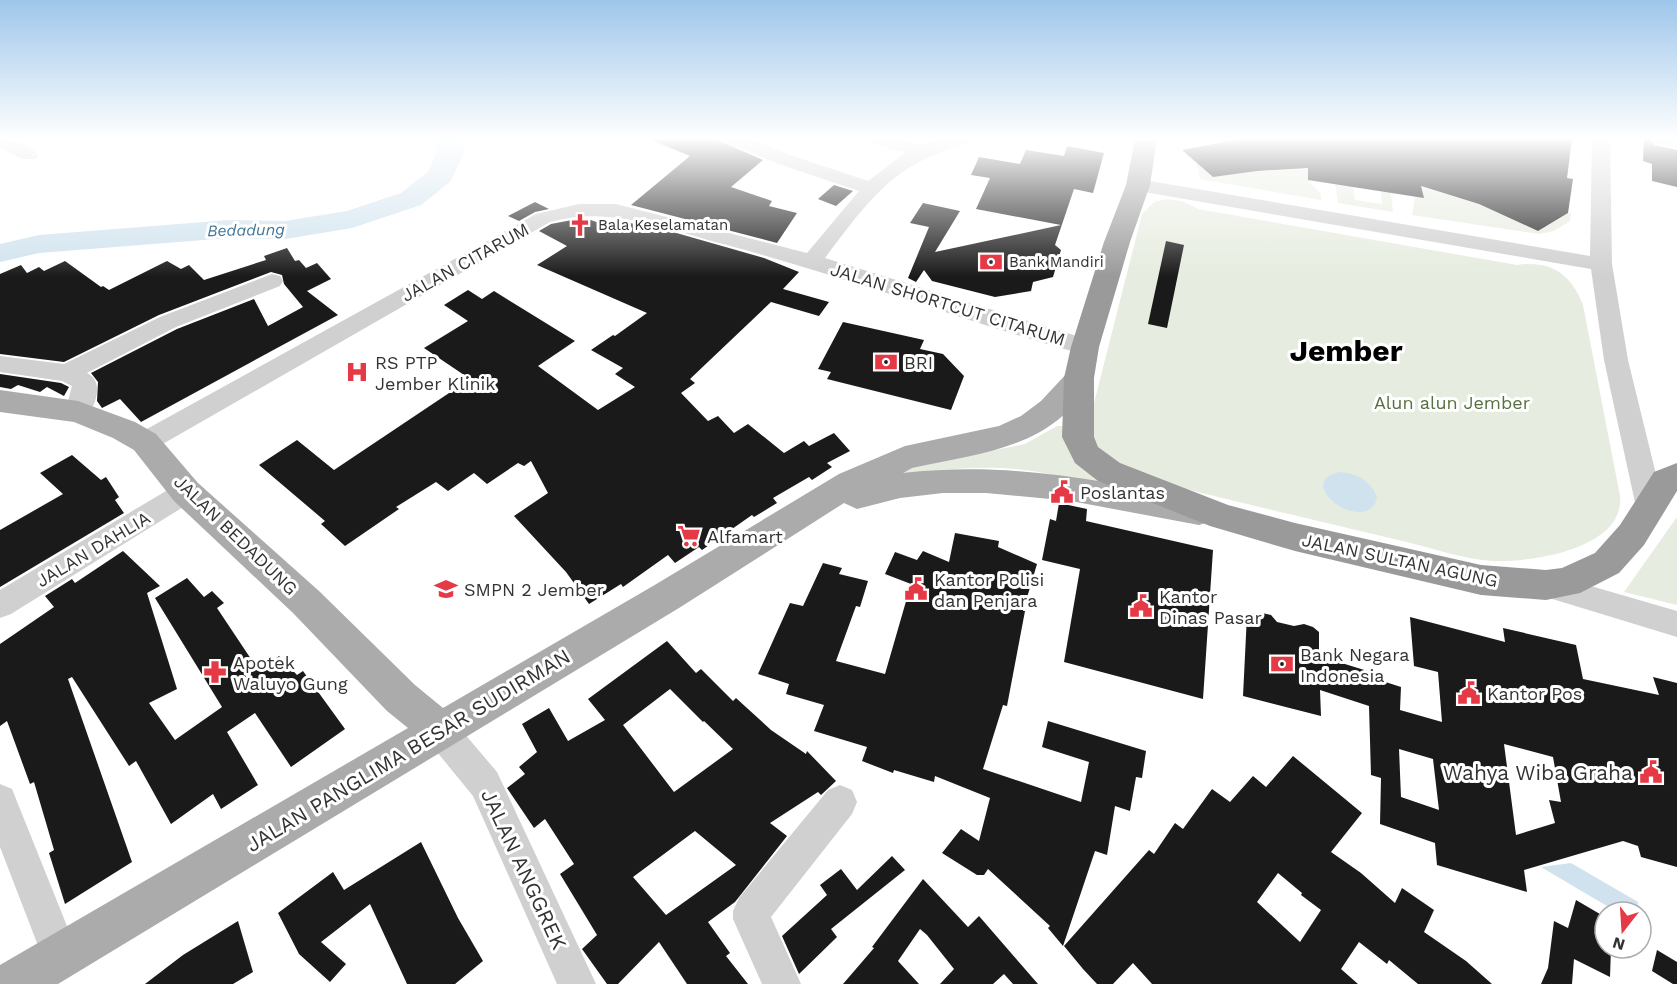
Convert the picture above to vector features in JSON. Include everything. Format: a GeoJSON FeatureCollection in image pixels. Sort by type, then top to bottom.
{"type":"FeatureCollection","features":[{"type":"Feature","properties":{"kind":"highway","name":"JALAN SULTAN AGUNG"},"geometry":{"type":"LineString","coordinates":[[1138,185],[1124,219],[1085,347],[1079,378],[1078,437],[1086,455],[1109,472],[1222,516],[1426,569],[1480,580],[1546,585],[1567,582],[1607,563],[1632,535],[1666,481],[1677,475]]}},
{"type":"Feature","properties":{"kind":"main road","name":"JALAN PANGLIMA BESAR SUDIRMAN"},"geometry":{"type":"LineString","coordinates":[[13,984],[666,597],[851,483],[905,458],[1006,436],[1032,424],[1052,409],[1079,378]]}},
{"type":"Feature","properties":{"kind":"main road","name":"JALAN BEDADUNG"},"geometry":{"type":"LineString","coordinates":[[0,401],[78,412],[124,430],[145,442],[186,492],[306,602],[401,699],[440,730]]}},
{"type":"Feature","properties":{"kind":"main road","name":"JALAN PANGLIMA BESAR SUDIRMAN"},"geometry":{"type":"LineString","coordinates":[[802,513],[892,487],[937,480],[969,479],[1022,481],[1222,516]]}},
{"type":"Feature","properties":{"kind":"street"},"geometry":{"type":"LineString","coordinates":[[861,185],[873,189]]}},
{"type":"Feature","properties":{"kind":"street"},"geometry":{"type":"LineString","coordinates":[[812,261],[860,201],[876,185]]}},
{"type":"Feature","properties":{"kind":"street"},"geometry":{"type":"LineString","coordinates":[[1138,185],[1601,264]]}},
{"type":"Feature","properties":{"kind":"street"},"geometry":{"type":"LineString","coordinates":[[1602,185],[1601,264],[1616,360],[1650,507]]}},
{"type":"Feature","properties":{"kind":"street","name":"JALAN CITARUM"},"geometry":{"type":"LineString","coordinates":[[145,442],[543,218],[559,213],[587,208],[616,210],[812,261]]}},
{"type":"Feature","properties":{"kind":"street","name":"JALAN SHORTCUT CITARUM"},"geometry":{"type":"LineString","coordinates":[[812,261],[1085,347]]}},
{"type":"Feature","properties":{"kind":"street"},"geometry":{"type":"LineString","coordinates":[[68,374],[168,322],[272,281]]}},
{"type":"Feature","properties":{"kind":"street"},"geometry":{"type":"LineString","coordinates":[[0,364],[68,374],[85,382],[84,396],[78,412]]}},
{"type":"Feature","properties":{"kind":"street","name":"JALAN DAHLIA"},"geometry":{"type":"LineString","coordinates":[[0,604],[186,492]]}},
{"type":"Feature","properties":{"kind":"street"},"geometry":{"type":"LineString","coordinates":[[1546,585],[1677,624]]}},
{"type":"Feature","properties":{"kind":"street","name":"JALAN ANGGREK"},"geometry":{"type":"LineString","coordinates":[[440,730],[485,784],[577,984]]}},
{"type":"Feature","properties":{"kind":"street"},"geometry":{"type":"LineString","coordinates":[[0,801],[60,956]]}},
{"type":"Feature","properties":{"kind":"street"},"geometry":{"type":"LineString","coordinates":[[782,984],[753,919],[752,911],[840,802]]}},
{"type":"Feature","properties":{"kind":"green space"},"geometry":{"type":"Polygon","coordinates":[[[1234,185],[1313,185],[1321,194],[1321,200],[1234,185]]]}},
{"type":"Feature","properties":{"kind":"green space"},"geometry":{"type":"Polygon","coordinates":[[[1335,185],[1346,185],[1353,187],[1355,200],[1382,204],[1381,191],[1391,193],[1393,212],[1338,203],[1335,185]]]}},
{"type":"Feature","properties":{"kind":"green space"},"geometry":{"type":"Polygon","coordinates":[[[1417,186],[1479,204],[1538,231],[1571,213],[1570,221],[1554,231],[1539,234],[1412,215],[1417,186]]]}},
{"type":"Feature","properties":{"kind":"green space","name":"Alun alun Jember"},"geometry":{"type":"Polygon","coordinates":[[[1168,199],[1184,202],[1198,209],[1517,265],[1540,265],[1558,271],[1572,285],[1583,305],[1620,496],[1618,514],[1608,528],[1593,540],[1553,555],[1512,561],[1483,560],[1204,494],[1127,473],[1095,447],[1090,419],[1142,214],[1154,202],[1168,199]]]}},
{"type":"Feature","properties":{"kind":"green space"},"geometry":{"type":"Polygon","coordinates":[[[1057,426],[1063,426],[1127,490],[1016,469],[944,469],[893,476],[892,471],[1025,444],[1057,426]]]}},
{"type":"Feature","properties":{"kind":"green space"},"geometry":{"type":"Polygon","coordinates":[[[1677,517],[1677,605],[1624,592],[1677,517]]]}},
{"type":"Feature","properties":{"kind":"water"},"geometry":{"type":"Polygon","coordinates":[[[1339,472],[1357,476],[1371,486],[1377,498],[1371,509],[1360,512],[1348,510],[1327,496],[1323,487],[1326,478],[1339,472]]]}},
{"type":"Feature","properties":{"kind":"water"},"geometry":{"type":"Polygon","coordinates":[[[1571,863],[1635,900],[1597,900],[1541,867],[1571,863]]]}},
{"type":"Feature","properties":{"kind":"building"},"geometry":{"type":"Polygon","coordinates":[[[655,185],[733,185],[731,187],[772,201],[769,206],[797,213],[777,243],[631,205],[655,185]]]}},
{"type":"Feature","properties":{"kind":"building"},"geometry":{"type":"Polygon","coordinates":[[[834,185],[853,191],[836,206],[818,199],[834,185]]]}},
{"type":"Feature","properties":{"kind":"building"},"geometry":{"type":"Polygon","coordinates":[[[987,185],[1095,185],[1093,193],[1074,189],[1055,245],[1061,250],[1053,277],[1033,282],[1031,291],[995,297],[932,281],[924,270],[916,282],[908,278],[929,227],[910,223],[923,203],[960,211],[935,252],[1061,225],[976,209],[987,185]]]}},
{"type":"Feature","properties":{"kind":"building"},"geometry":{"type":"Polygon","coordinates":[[[1340,185],[1572,185],[1568,213],[1538,231],[1479,204],[1421,186],[1424,198],[1340,185]]]}},
{"type":"Feature","properties":{"kind":"building"},"geometry":{"type":"Polygon","coordinates":[[[535,202],[549,209],[535,212],[519,221],[508,216],[535,202]]]}},
{"type":"Feature","properties":{"kind":"building"},"geometry":{"type":"Polygon","coordinates":[[[588,219],[605,225],[612,220],[659,228],[764,258],[799,272],[783,289],[829,302],[819,316],[771,302],[690,379],[695,383],[681,393],[708,421],[718,416],[734,433],[748,424],[784,453],[804,441],[809,446],[834,433],[850,451],[827,463],[832,467],[812,480],[809,477],[773,498],[777,503],[754,517],[752,515],[702,550],[699,547],[675,563],[668,555],[623,587],[621,584],[589,604],[566,572],[514,516],[548,493],[531,461],[524,466],[518,463],[487,484],[474,473],[448,491],[436,482],[396,507],[399,509],[345,546],[321,524],[325,521],[259,465],[297,440],[334,470],[470,379],[424,348],[468,321],[444,305],[468,290],[482,299],[494,291],[575,341],[538,366],[598,410],[635,387],[615,374],[623,368],[591,350],[647,313],[537,265],[567,246],[539,231],[551,224],[572,220],[580,224],[588,219]]]}},
{"type":"Feature","properties":{"kind":"building"},"geometry":{"type":"Polygon","coordinates":[[[1166,241],[1184,245],[1167,328],[1148,324],[1166,241]]]}},
{"type":"Feature","properties":{"kind":"building"},"geometry":{"type":"Polygon","coordinates":[[[287,248],[295,261],[299,260],[306,268],[317,263],[331,279],[307,291],[338,315],[141,422],[120,399],[102,408],[97,401],[98,382],[91,373],[177,329],[254,299],[268,326],[303,307],[284,284],[282,275],[271,272],[159,315],[64,362],[0,354],[0,274],[21,265],[27,273],[39,267],[44,271],[65,261],[101,287],[109,290],[167,261],[181,269],[189,265],[204,280],[266,260],[264,256],[287,248]]]}},
{"type":"Feature","properties":{"kind":"building","name":"BRI"},"geometry":{"type":"Polygon","coordinates":[[[843,322],[924,340],[920,349],[943,354],[964,376],[951,410],[827,379],[831,372],[818,369],[843,322]]]}},
{"type":"Feature","properties":{"kind":"building"},"geometry":{"type":"Polygon","coordinates":[[[0,374],[61,383],[69,387],[64,396],[47,387],[40,392],[18,385],[11,389],[0,387],[0,374]]]}},
{"type":"Feature","properties":{"kind":"building"},"geometry":{"type":"Polygon","coordinates":[[[72,455],[101,480],[106,477],[119,497],[115,500],[124,513],[0,587],[0,530],[63,494],[40,473],[72,455]]]}},
{"type":"Feature","properties":{"kind":"building","name":"Kantor Dinas Pasar"},"geometry":{"type":"Polygon","coordinates":[[[1059,503],[1087,509],[1086,521],[1213,550],[1203,699],[1064,662],[1080,569],[1042,560],[1050,519],[1056,521],[1059,503]]]}},
{"type":"Feature","properties":{"kind":"building"},"geometry":{"type":"Polygon","coordinates":[[[955,533],[999,541],[998,547],[1037,564],[1023,611],[1025,611],[1007,706],[1003,705],[983,769],[1081,802],[1089,762],[1042,747],[1048,721],[1146,751],[1142,778],[1136,777],[1130,811],[1115,806],[1107,855],[1095,851],[1063,946],[1048,928],[1050,926],[988,869],[984,875],[977,875],[942,853],[961,829],[979,841],[990,798],[935,776],[934,782],[894,770],[893,773],[862,761],[867,747],[814,731],[824,705],[786,694],[789,684],[758,674],[790,603],[803,606],[823,563],[842,568],[839,574],[868,581],[860,607],[856,606],[836,661],[885,674],[911,584],[885,574],[895,552],[917,560],[923,551],[949,562],[955,533]]]}},
{"type":"Feature","properties":{"kind":"building"},"geometry":{"type":"Polygon","coordinates":[[[123,551],[160,586],[147,593],[177,689],[149,703],[175,740],[222,707],[155,598],[187,578],[204,597],[212,591],[224,603],[217,608],[259,671],[279,656],[297,675],[303,671],[345,729],[291,767],[255,713],[227,732],[258,785],[221,809],[213,794],[171,824],[136,761],[129,766],[72,677],[68,679],[132,862],[65,904],[49,853],[54,850],[34,782],[30,784],[7,721],[0,726],[0,644],[54,607],[45,596],[72,579],[75,583],[123,551]]]}},
{"type":"Feature","properties":{"kind":"building"},"geometry":{"type":"Polygon","coordinates":[[[1258,612],[1271,615],[1277,622],[1313,627],[1319,632],[1319,656],[1374,673],[1373,678],[1401,687],[1400,710],[1442,722],[1438,672],[1414,666],[1410,617],[1505,642],[1503,628],[1576,645],[1583,679],[1659,695],[1653,677],[1677,683],[1677,867],[1641,857],[1638,846],[1623,841],[1524,870],[1527,892],[1437,865],[1435,843],[1380,824],[1381,778],[1371,775],[1369,706],[1320,690],[1321,716],[1243,696],[1247,615],[1258,612]],[[1504,744],[1516,835],[1555,823],[1549,800],[1561,802],[1553,757],[1504,744]],[[1399,749],[1401,797],[1439,810],[1433,759],[1399,749]]]}},
{"type":"Feature","properties":{"kind":"building"},"geometry":{"type":"Polygon","coordinates":[[[667,641],[696,673],[701,669],[733,701],[736,698],[771,730],[806,754],[807,751],[836,781],[821,795],[818,792],[770,823],[787,836],[735,902],[708,922],[730,953],[726,956],[748,984],[687,984],[659,942],[618,984],[607,984],[582,949],[597,935],[560,874],[574,864],[545,819],[534,828],[507,788],[525,774],[519,767],[537,752],[522,724],[549,708],[568,741],[605,720],[588,699],[667,641]],[[670,689],[623,725],[674,792],[733,749],[670,689]],[[695,831],[633,877],[666,915],[736,865],[695,831]]]}},
{"type":"Feature","properties":{"kind":"building"},"geometry":{"type":"Polygon","coordinates":[[[1293,756],[1362,813],[1331,852],[1361,873],[1395,903],[1402,888],[1434,910],[1424,932],[1466,961],[1492,984],[1418,984],[1389,960],[1387,964],[1359,942],[1341,969],[1358,984],[1152,984],[1133,963],[1113,984],[1097,984],[1064,946],[1149,850],[1154,854],[1175,823],[1183,829],[1212,789],[1230,802],[1253,776],[1266,787],[1293,756]],[[1278,873],[1257,902],[1300,942],[1321,910],[1301,895],[1302,893],[1278,873]]]}},
{"type":"Feature","properties":{"kind":"building"},"geometry":{"type":"Polygon","coordinates":[[[421,842],[458,918],[483,961],[455,984],[407,984],[370,904],[321,942],[346,964],[330,982],[299,954],[278,913],[333,872],[344,890],[421,842]]]}},
{"type":"Feature","properties":{"kind":"building"},"geometry":{"type":"Polygon","coordinates":[[[892,856],[905,870],[831,929],[837,937],[799,974],[782,936],[827,895],[820,885],[841,869],[857,890],[892,856]]]}},
{"type":"Feature","properties":{"kind":"building"},"geometry":{"type":"Polygon","coordinates":[[[923,879],[968,927],[979,916],[1038,984],[1013,984],[1004,974],[993,984],[940,984],[954,969],[920,929],[898,961],[919,984],[843,984],[874,948],[872,947],[923,879]]]}},
{"type":"Feature","properties":{"kind":"building"},"geometry":{"type":"Polygon","coordinates":[[[1576,900],[1593,910],[1593,960],[1611,960],[1610,977],[1574,959],[1572,984],[1541,984],[1548,968],[1554,921],[1568,928],[1576,900]]]}},
{"type":"Feature","properties":{"kind":"building"},"geometry":{"type":"Polygon","coordinates":[[[238,921],[253,972],[233,984],[145,984],[183,955],[238,921]]]}},
{"type":"Feature","properties":{"kind":"building"},"geometry":{"type":"Polygon","coordinates":[[[1657,950],[1677,962],[1677,984],[1673,984],[1652,971],[1657,950]]]}},
{"type":"Feature","properties":{"kind":"waterway","name":"Bedadung"},"geometry":{"type":"LineString","coordinates":[[0,253],[39,244],[229,229],[285,230],[352,219],[411,199],[429,185]]}},
{"type":"Feature","properties":{"kind":"place","name":"Bala Keselamatan"},"geometry":{"type":"Point","coordinates":[580,225]}},
{"type":"Feature","properties":{"kind":"place","name":"Bank Mandiri"},"geometry":{"type":"Point","coordinates":[991,262]}},
{"type":"Feature","properties":{"kind":"place","name":"BRI"},"geometry":{"type":"Point","coordinates":[886,362]}},
{"type":"Feature","properties":{"kind":"place","name":"RS PTP Jember Klinik"},"geometry":{"type":"Point","coordinates":[357,372]}},
{"type":"Feature","properties":{"kind":"place","name":"Poslantas"},"geometry":{"type":"Point","coordinates":[1062,492]}},
{"type":"Feature","properties":{"kind":"place","name":"Alfamart"},"geometry":{"type":"Point","coordinates":[689,536]}},
{"type":"Feature","properties":{"kind":"place","name":"SMPN 2 Jember"},"geometry":{"type":"Point","coordinates":[446,589]}},
{"type":"Feature","properties":{"kind":"place","name":"Kantor Polisi dan Penjara"},"geometry":{"type":"Point","coordinates":[916,589]}},
{"type":"Feature","properties":{"kind":"place","name":"Kantor Dinas Pasar"},"geometry":{"type":"Point","coordinates":[1141,606]}},
{"type":"Feature","properties":{"kind":"place","name":"Bank Negara Indonesia"},"geometry":{"type":"Point","coordinates":[1282,664]}},
{"type":"Feature","properties":{"kind":"place","name":"Apotek Waluyo Gung"},"geometry":{"type":"Point","coordinates":[215,672]}},
{"type":"Feature","properties":{"kind":"place","name":"Kantor Pos"},"geometry":{"type":"Point","coordinates":[1469,693]}},
{"type":"Feature","properties":{"kind":"place","name":"Wahya Wiba Graha"},"geometry":{"type":"Point","coordinates":[1651,772]}},
{"type":"Feature","properties":{"kind":"district","name":"Jember"},"geometry":{"type":"Point","coordinates":[1346,350]}}]}
